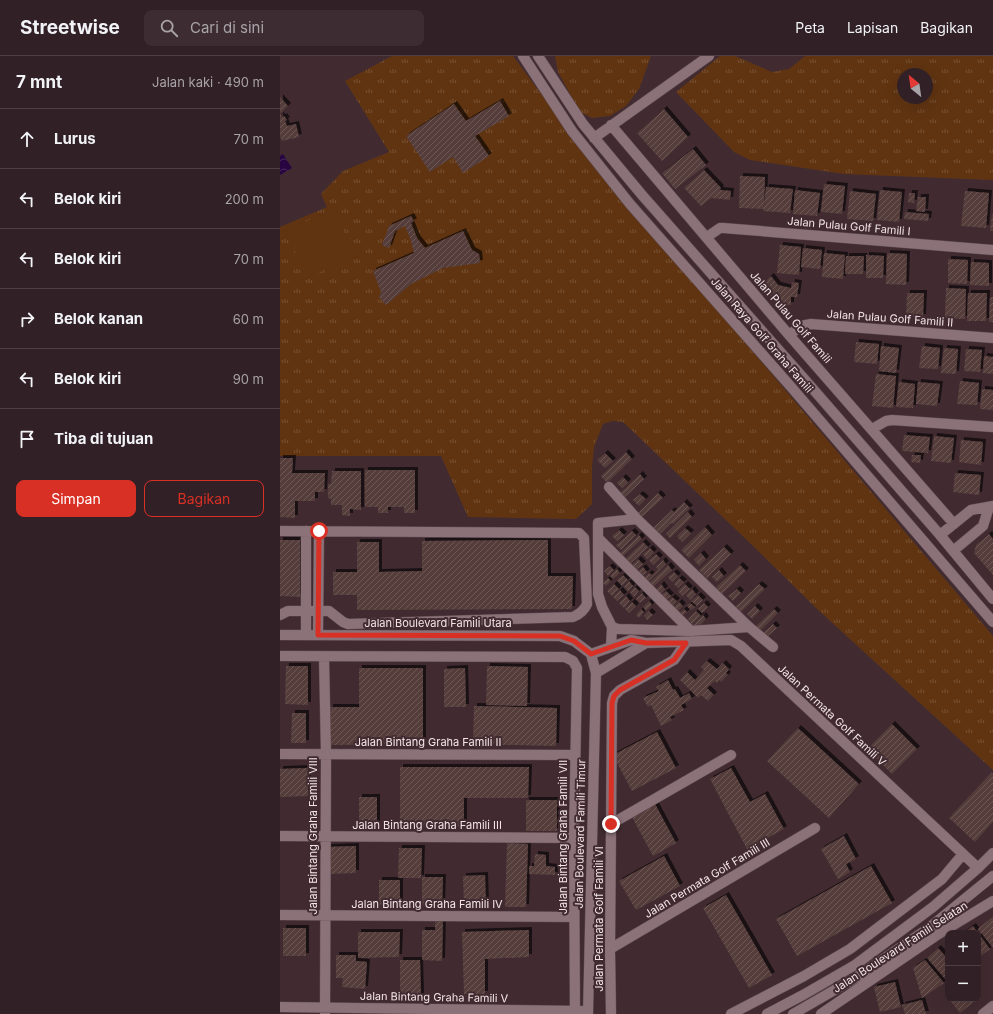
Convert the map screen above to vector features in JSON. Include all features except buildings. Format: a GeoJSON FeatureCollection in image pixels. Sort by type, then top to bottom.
{"type":"FeatureCollection","features":[{"type":"Feature","properties":{"kind":"street","name":"Jalan Raya Golf Graha Famili"},"geometry":{"type":"LineString","coordinates":[[523,56],[572,131],[630,204],[798,394],[993,622]]}},
{"type":"Feature","properties":{"kind":"street","name":"Jalan Raya Golf Graha Famili"},"geometry":{"type":"LineString","coordinates":[[538,56],[594,138],[642,195],[940,535],[993,599]]}},
{"type":"Feature","properties":{"kind":"street"},"geometry":{"type":"LineString","coordinates":[[594,138],[709,56]]}},
{"type":"Feature","properties":{"kind":"street","name":"Jalan Pulau Golf Famili"},"geometry":{"type":"LineString","coordinates":[[611,125],[789,335],[954,524]]}},
{"type":"Feature","properties":{"kind":"street"},"geometry":{"type":"LineString","coordinates":[[630,204],[642,195]]}},
{"type":"Feature","properties":{"kind":"street","name":"Jalan Pulau Golf Famili I"},"geometry":{"type":"LineString","coordinates":[[706,237],[720,228],[723,228],[993,250]]}},
{"type":"Feature","properties":{"kind":"street","name":"Jalan Pulau Golf Famili II"},"geometry":{"type":"LineString","coordinates":[[789,335],[801,326],[811,324],[993,338]]}},
{"type":"Feature","properties":{"kind":"street"},"geometry":{"type":"LineString","coordinates":[[872,429],[886,421],[892,420],[993,427]]}},
{"type":"Feature","properties":{"kind":"street"},"geometry":{"type":"LineString","coordinates":[[609,487],[637,519],[749,627],[773,647]]}},
{"type":"Feature","properties":{"kind":"street"},"geometry":{"type":"LineString","coordinates":[[940,535],[970,510],[991,506]]}},
{"type":"Feature","properties":{"kind":"street"},"geometry":{"type":"LineString","coordinates":[[953,551],[983,526],[991,506]]}},
{"type":"Feature","properties":{"kind":"street"},"geometry":{"type":"LineString","coordinates":[[611,647],[612,627],[602,607],[598,594],[598,523],[637,519]]}},
{"type":"Feature","properties":{"kind":"street"},"geometry":{"type":"LineString","coordinates":[[280,531],[579,533],[584,538],[587,604],[580,614],[573,617],[348,624],[333,612],[329,611],[288,611],[280,615]]}},
{"type":"Feature","properties":{"kind":"street"},"geometry":{"type":"LineString","coordinates":[[306,531],[306,635]]}},
{"type":"Feature","properties":{"kind":"street"},"geometry":{"type":"LineString","coordinates":[[318,635],[319,531]]}},
{"type":"Feature","properties":{"kind":"street"},"geometry":{"type":"LineString","coordinates":[[598,538],[691,631]]}},
{"type":"Feature","properties":{"kind":"street"},"geometry":{"type":"LineString","coordinates":[[612,627],[626,630],[691,631],[749,627]]}},
{"type":"Feature","properties":{"kind":"street","name":"Jalan Boulevard Famili Utara"},"geometry":{"type":"LineString","coordinates":[[280,635],[560,636],[574,641],[591,654]]}},
{"type":"Feature","properties":{"kind":"street","name":"Jalan Permata Golf Famili V"},"geometry":{"type":"LineString","coordinates":[[591,654],[631,640],[646,643],[686,643],[731,640],[741,646],[978,868]]}},
{"type":"Feature","properties":{"kind":"street"},"geometry":{"type":"LineString","coordinates":[[596,673],[646,643]]}},
{"type":"Feature","properties":{"kind":"street","name":"Jalan Permata Golf Famili VI"},"geometry":{"type":"LineString","coordinates":[[611,1014],[610,949],[612,703],[614,696],[620,690],[674,660],[686,643]]}},
{"type":"Feature","properties":{"kind":"street","name":"Jalan Boulevard Famili Timur"},"geometry":{"type":"LineString","coordinates":[[588,1012],[596,673],[591,654]]}},
{"type":"Feature","properties":{"kind":"street"},"geometry":{"type":"LineString","coordinates":[[280,656],[324,657]]}},
{"type":"Feature","properties":{"kind":"street","name":"Jalan Bintang Graha Famili VII"},"geometry":{"type":"LineString","coordinates":[[324,657],[565,657],[573,661],[577,668],[574,838],[576,1012]]}},
{"type":"Feature","properties":{"kind":"street","name":"Jalan Bintang Graha Famili VIII"},"geometry":{"type":"LineString","coordinates":[[324,657],[326,754],[325,1011]]}},
{"type":"Feature","properties":{"kind":"street","name":"Jalan Bintang Graha Famili II"},"geometry":{"type":"LineString","coordinates":[[280,754],[575,755]]}},
{"type":"Feature","properties":{"kind":"street"},"geometry":{"type":"LineString","coordinates":[[611,824],[731,755]]}},
{"type":"Feature","properties":{"kind":"street","name":"Jalan Permata Golf Famili III"},"geometry":{"type":"LineString","coordinates":[[610,949],[815,828]]}},
{"type":"Feature","properties":{"kind":"street","name":"Jalan Bintang Graha Famili III"},"geometry":{"type":"LineString","coordinates":[[280,836],[574,838]]}},
{"type":"Feature","properties":{"kind":"street","name":"Jalan Boulevard Famili Selatan"},"geometry":{"type":"LineString","coordinates":[[767,1014],[804,995],[855,965],[933,907],[978,868],[993,852]]}},
{"type":"Feature","properties":{"kind":"street"},"geometry":{"type":"LineString","coordinates":[[731,1014],[804,976],[850,949],[942,879],[963,854]]}},
{"type":"Feature","properties":{"kind":"street","name":"Jalan Boulevard Famili Selatan"},"geometry":{"type":"LineString","coordinates":[[793,1014],[857,977],[929,928],[992,880]]}},
{"type":"Feature","properties":{"kind":"street","name":"Jalan Boulevard Famili Selatan"},"geometry":{"type":"LineString","coordinates":[[821,1014],[937,935],[993,901]]}},
{"type":"Feature","properties":{"kind":"street","name":"Jalan Bintang Graha Famili IV"},"geometry":{"type":"LineString","coordinates":[[280,915],[574,917]]}},
{"type":"Feature","properties":{"kind":"street"},"geometry":{"type":"LineString","coordinates":[[983,1014],[993,1006]]}},
{"type":"Feature","properties":{"kind":"street","name":"Jalan Bintang Graha Famili V"},"geometry":{"type":"LineString","coordinates":[[280,1007],[325,1011],[588,1012]]}},
{"type":"Feature","properties":{"kind":"green space"},"geometry":{"type":"Polygon","coordinates":[[[392,56],[513,56],[568,130],[623,198],[993,636],[993,770],[816,608],[623,422],[613,421],[603,424],[594,447],[592,468],[592,504],[576,519],[468,517],[441,456],[280,456],[280,227],[327,207],[321,194],[343,171],[389,152],[345,81],[392,56]]]}},
{"type":"Feature","properties":{"kind":"green space"},"geometry":{"type":"Polygon","coordinates":[[[555,56],[651,56],[639,89],[626,106],[610,116],[592,118],[580,112],[558,72],[555,56]]]}},
{"type":"Feature","properties":{"kind":"green space"},"geometry":{"type":"Polygon","coordinates":[[[720,56],[735,56],[772,72],[789,69],[805,56],[993,56],[993,180],[844,174],[750,160],[734,152],[676,92],[720,56]]]}},
{"type":"Feature","properties":{"kind":"green space"},"geometry":{"type":"Polygon","coordinates":[[[334,209],[355,256],[307,278],[285,231],[334,209]]]}},
{"type":"Feature","properties":{"kind":"water"},"geometry":{"type":"Polygon","coordinates":[[[283,154],[292,168],[280,175],[280,156],[283,154]]]}},
{"type":"Feature","properties":{"kind":"route"},"geometry":{"type":"LineString","coordinates":[[319,531],[318,635],[560,636],[574,641],[591,654],[631,640],[646,643],[686,643],[674,660],[620,690],[614,696],[612,703],[611,824]]}}]}
